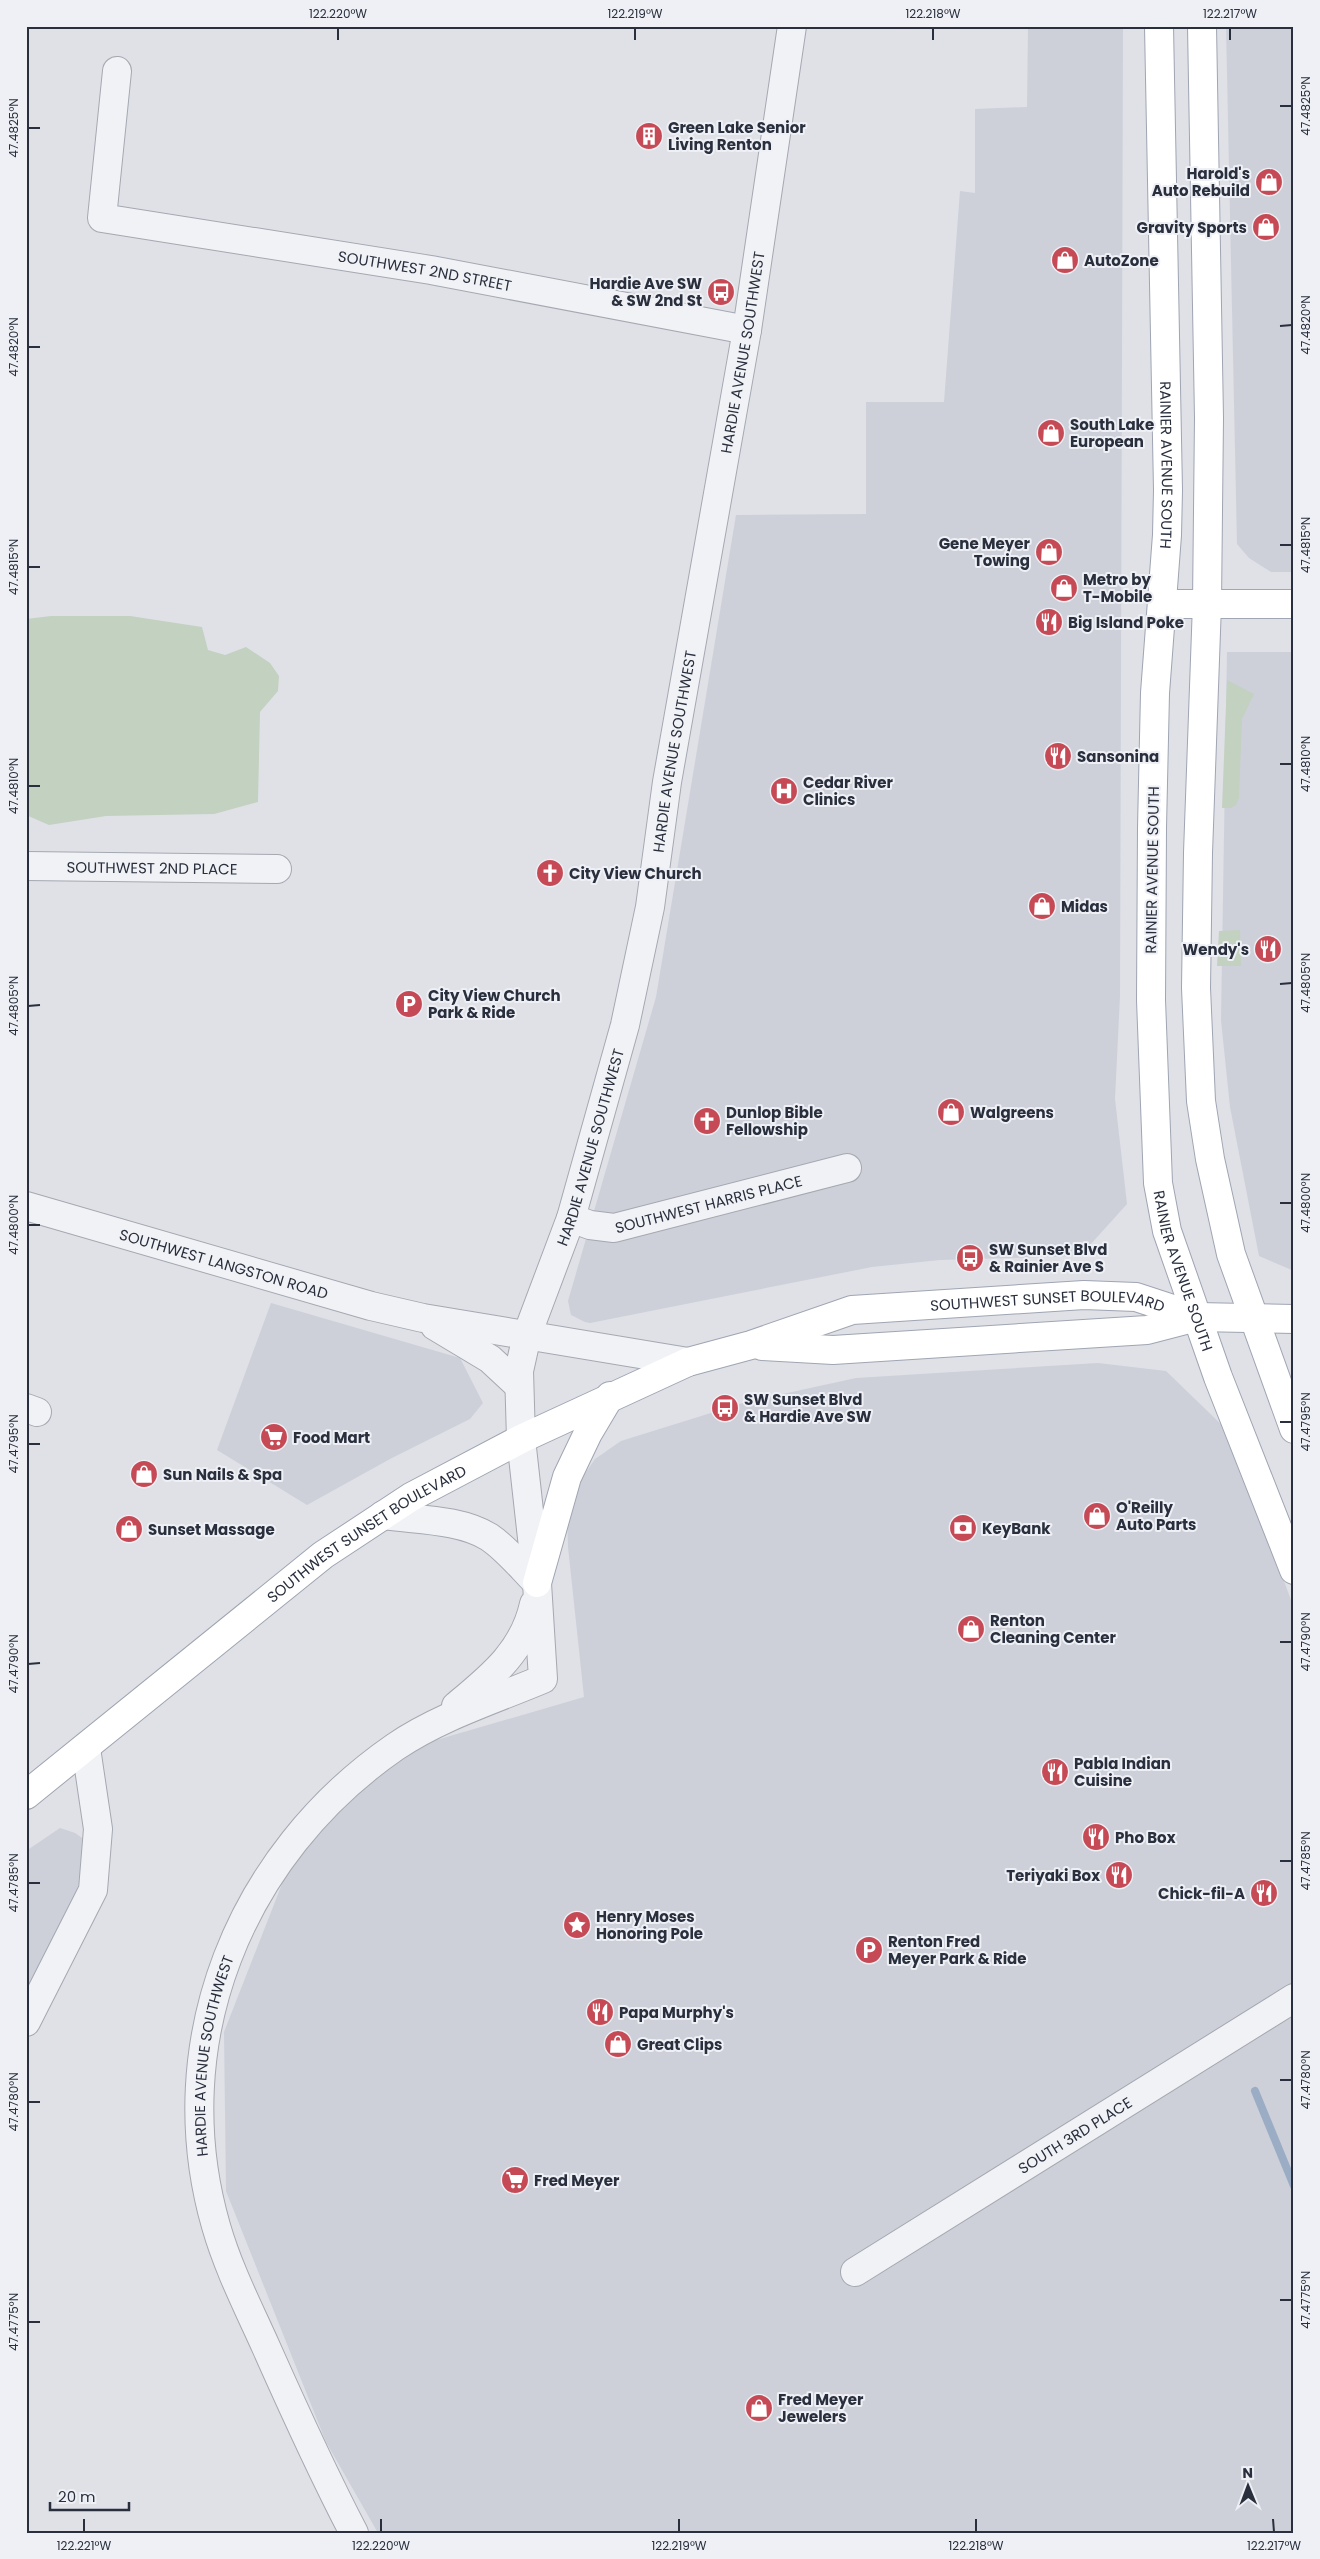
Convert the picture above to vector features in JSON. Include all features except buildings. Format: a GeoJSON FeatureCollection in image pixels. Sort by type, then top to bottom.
{"type":"FeatureCollection","features":[{"type":"Feature","properties":{"kind":"main road","name":"RAINIER AVENUE SOUTH"},"geometry":{"type":"LineString","coordinates":[[1159,26],[1168,414],[1167,535],[1155,693],[1151,897],[1151,1000],[1158,1183],[1167,1231],[1239,1432],[1294,1570]]}},
{"type":"Feature","properties":{"kind":"main road"},"geometry":{"type":"LineString","coordinates":[[1202,26],[1209,418],[1207,604],[1198,853],[1196,988],[1201,1101],[1210,1159],[1232,1254],[1294,1428]]}},
{"type":"Feature","properties":{"kind":"main road"},"geometry":{"type":"LineString","coordinates":[[1162,604],[1294,604]]}},
{"type":"Feature","properties":{"kind":"main road","name":"SOUTHWEST SUNSET BOULEVARD"},"geometry":{"type":"LineString","coordinates":[[26,1795],[323,1555],[383,1515],[411,1497],[521,1439],[610,1396],[688,1362],[751,1345],[852,1310],[986,1299],[1084,1295],[1136,1297],[1198,1317]]}},
{"type":"Feature","properties":{"kind":"main road"},"geometry":{"type":"LineString","coordinates":[[1198,1317],[1294,1319]]}},
{"type":"Feature","properties":{"kind":"main road","name":"SOUTHWEST SUNSET BOULEVARD"},"geometry":{"type":"LineString","coordinates":[[751,1345],[833,1350],[1041,1338],[1148,1330],[1198,1317]]}},
{"type":"Feature","properties":{"kind":"main road"},"geometry":{"type":"LineString","coordinates":[[537,1583],[567,1477],[588,1433],[610,1396]]}},
{"type":"Feature","properties":{"kind":"street","name":"HARDIE AVENUE SOUTHWEST"},"geometry":{"type":"LineString","coordinates":[[354,2533],[314,2454],[229,2265],[216,2225],[206,2184],[201,2142],[202,2058],[209,2016],[232,1943],[254,1898],[276,1862],[302,1829],[338,1792],[398,1745],[434,1724],[543,1679],[537,1583],[521,1439],[518,1385],[527,1335],[571,1218],[625,1025],[650,907],[667,782],[747,330],[792,26]]}},
{"type":"Feature","properties":{"kind":"street","name":"SOUTHWEST 2ND STREET"},"geometry":{"type":"LineString","coordinates":[[118,71],[102,218],[422,269],[747,330]]}},
{"type":"Feature","properties":{"kind":"street","name":"SOUTHWEST 2ND PLACE"},"geometry":{"type":"LineString","coordinates":[[26,866],[277,869]]}},
{"type":"Feature","properties":{"kind":"street","name":"SOUTHWEST HARRIS PLACE"},"geometry":{"type":"LineString","coordinates":[[571,1218],[590,1225],[614,1228],[848,1168]]}},
{"type":"Feature","properties":{"kind":"street","name":"SOUTHWEST LANGSTON ROAD"},"geometry":{"type":"LineString","coordinates":[[26,1206],[371,1306],[423,1318],[688,1362]]}},
{"type":"Feature","properties":{"kind":"street","name":"SOUTHWEST LANGSTON ROAD"},"geometry":{"type":"LineString","coordinates":[[423,1318],[490,1358],[518,1385]]}},
{"type":"Feature","properties":{"kind":"street"},"geometry":{"type":"LineString","coordinates":[[383,1515],[474,1530],[502,1548],[537,1583]]}},
{"type":"Feature","properties":{"kind":"street","name":"HARDIE AVENUE SOUTHWEST"},"geometry":{"type":"LineString","coordinates":[[434,1724],[502,1667],[516,1649],[526,1629],[537,1583]]}},
{"type":"Feature","properties":{"kind":"street"},"geometry":{"type":"LineString","coordinates":[[26,2022],[93,1890],[98,1829],[86,1748]]}},
{"type":"Feature","properties":{"kind":"street","name":"SOUTH 3RD PLACE"},"geometry":{"type":"LineString","coordinates":[[855,2272],[1294,1998]]}},
{"type":"Feature","properties":{"kind":"shaded area"},"geometry":{"type":"Polygon","coordinates":[[[1028,26],[1123,26],[1120,996],[1115,1099],[1127,1204],[1080,1256],[940,1260],[872,1267],[590,1323],[585,1322],[571,1315],[568,1301],[656,997],[736,515],[866,514],[866,402],[944,402],[960,191],[975,193],[975,109],[1027,107],[1028,26]]]}},
{"type":"Feature","properties":{"kind":"shaded area"},"geometry":{"type":"Polygon","coordinates":[[[1226,26],[1294,26],[1294,572],[1271,572],[1249,558],[1237,544],[1226,26]]]}},
{"type":"Feature","properties":{"kind":"shaded area"},"geometry":{"type":"Polygon","coordinates":[[[1227,652],[1294,652],[1294,1271],[1259,1256],[1230,1107],[1221,1020],[1227,652]]]}},
{"type":"Feature","properties":{"kind":"shaded area"},"geometry":{"type":"Polygon","coordinates":[[[271,1303],[460,1358],[483,1403],[470,1419],[390,1459],[307,1505],[217,1450],[271,1303]]]}},
{"type":"Feature","properties":{"kind":"shaded area"},"geometry":{"type":"Polygon","coordinates":[[[1098,1363],[1166,1371],[1228,1431],[1294,1608],[1294,2533],[378,2533],[326,2442],[226,2191],[224,2032],[291,1861],[402,1750],[584,1697],[568,1547],[567,1515],[577,1485],[595,1459],[621,1441],[746,1402],[856,1378],[1098,1363]]]}},
{"type":"Feature","properties":{"kind":"shaded area"},"geometry":{"type":"Polygon","coordinates":[[[60,1828],[75,1833],[85,1840],[84,1867],[70,1913],[26,1997],[26,1851],[60,1828]]]}},
{"type":"Feature","properties":{"kind":"green space"},"geometry":{"type":"Polygon","coordinates":[[[51,616],[130,616],[202,627],[208,650],[225,655],[246,647],[270,663],[279,676],[278,691],[260,712],[258,802],[214,814],[106,816],[49,825],[26,815],[26,619],[51,616]]]}},
{"type":"Feature","properties":{"kind":"green space"},"geometry":{"type":"Polygon","coordinates":[[[1227,680],[1254,694],[1242,719],[1239,798],[1236,805],[1231,808],[1222,808],[1227,680]]]}},
{"type":"Feature","properties":{"kind":"green space"},"geometry":{"type":"Polygon","coordinates":[[[1240,930],[1241,966],[1217,966],[1219,931],[1240,930]]]}},
{"type":"Feature","properties":{"kind":"waterway"},"geometry":{"type":"LineString","coordinates":[[1255,2091],[1294,2186]]}},
{"type":"Feature","properties":{"kind":"place","name":"Green Lake Senior Living Renton"},"geometry":{"type":"Point","coordinates":[649,136]}},
{"type":"Feature","properties":{"kind":"place","name":"Harold's Auto Rebuild"},"geometry":{"type":"Point","coordinates":[1269,182]}},
{"type":"Feature","properties":{"kind":"place","name":"Gravity Sports"},"geometry":{"type":"Point","coordinates":[1266,227]}},
{"type":"Feature","properties":{"kind":"place","name":"AutoZone"},"geometry":{"type":"Point","coordinates":[1065,260]}},
{"type":"Feature","properties":{"kind":"place","name":"Hardie Ave SW & SW 2nd St"},"geometry":{"type":"Point","coordinates":[721,292]}},
{"type":"Feature","properties":{"kind":"place","name":"South Lake European"},"geometry":{"type":"Point","coordinates":[1051,433]}},
{"type":"Feature","properties":{"kind":"place","name":"Gene Meyer Towing"},"geometry":{"type":"Point","coordinates":[1049,552]}},
{"type":"Feature","properties":{"kind":"place","name":"Metro by T-Mobile"},"geometry":{"type":"Point","coordinates":[1064,588]}},
{"type":"Feature","properties":{"kind":"place","name":"Big Island Poke"},"geometry":{"type":"Point","coordinates":[1049,622]}},
{"type":"Feature","properties":{"kind":"place","name":"Sansonina"},"geometry":{"type":"Point","coordinates":[1058,756]}},
{"type":"Feature","properties":{"kind":"place","name":"Cedar River Clinics"},"geometry":{"type":"Point","coordinates":[784,791]}},
{"type":"Feature","properties":{"kind":"place","name":"City View Church"},"geometry":{"type":"Point","coordinates":[550,873]}},
{"type":"Feature","properties":{"kind":"place","name":"Midas"},"geometry":{"type":"Point","coordinates":[1042,906]}},
{"type":"Feature","properties":{"kind":"place","name":"Wendy's"},"geometry":{"type":"Point","coordinates":[1268,949]}},
{"type":"Feature","properties":{"kind":"place","name":"City View Church Park & Ride"},"geometry":{"type":"Point","coordinates":[409,1004]}},
{"type":"Feature","properties":{"kind":"place","name":"Walgreens"},"geometry":{"type":"Point","coordinates":[951,1112]}},
{"type":"Feature","properties":{"kind":"place","name":"Dunlop Bible Fellowship"},"geometry":{"type":"Point","coordinates":[707,1121]}},
{"type":"Feature","properties":{"kind":"place","name":"SW Sunset Blvd & Rainier Ave S"},"geometry":{"type":"Point","coordinates":[970,1258]}},
{"type":"Feature","properties":{"kind":"place","name":"SW Sunset Blvd & Hardie Ave SW"},"geometry":{"type":"Point","coordinates":[725,1408]}},
{"type":"Feature","properties":{"kind":"place","name":"Food Mart"},"geometry":{"type":"Point","coordinates":[274,1437]}},
{"type":"Feature","properties":{"kind":"place","name":"Sun Nails & Spa"},"geometry":{"type":"Point","coordinates":[144,1474]}},
{"type":"Feature","properties":{"kind":"place","name":"O'Reilly Auto Parts"},"geometry":{"type":"Point","coordinates":[1097,1516]}},
{"type":"Feature","properties":{"kind":"place","name":"KeyBank"},"geometry":{"type":"Point","coordinates":[963,1528]}},
{"type":"Feature","properties":{"kind":"place","name":"Sunset Massage"},"geometry":{"type":"Point","coordinates":[129,1529]}},
{"type":"Feature","properties":{"kind":"place","name":"Renton Cleaning Center"},"geometry":{"type":"Point","coordinates":[971,1629]}},
{"type":"Feature","properties":{"kind":"place","name":"Pabla Indian Cuisine"},"geometry":{"type":"Point","coordinates":[1055,1772]}},
{"type":"Feature","properties":{"kind":"place","name":"Pho Box"},"geometry":{"type":"Point","coordinates":[1096,1837]}},
{"type":"Feature","properties":{"kind":"place","name":"Teriyaki Box"},"geometry":{"type":"Point","coordinates":[1119,1875]}},
{"type":"Feature","properties":{"kind":"place","name":"Chick-fil-A"},"geometry":{"type":"Point","coordinates":[1264,1893]}},
{"type":"Feature","properties":{"kind":"place","name":"Henry Moses Honoring Pole"},"geometry":{"type":"Point","coordinates":[577,1925]}},
{"type":"Feature","properties":{"kind":"place","name":"Renton Fred Meyer Park & Ride"},"geometry":{"type":"Point","coordinates":[869,1950]}},
{"type":"Feature","properties":{"kind":"place","name":"Papa Murphy's"},"geometry":{"type":"Point","coordinates":[600,2012]}},
{"type":"Feature","properties":{"kind":"place","name":"Great Clips"},"geometry":{"type":"Point","coordinates":[618,2044]}},
{"type":"Feature","properties":{"kind":"place","name":"Fred Meyer"},"geometry":{"type":"Point","coordinates":[515,2180]}},
{"type":"Feature","properties":{"kind":"place","name":"Fred Meyer Jewelers"},"geometry":{"type":"Point","coordinates":[759,2408]}}]}
